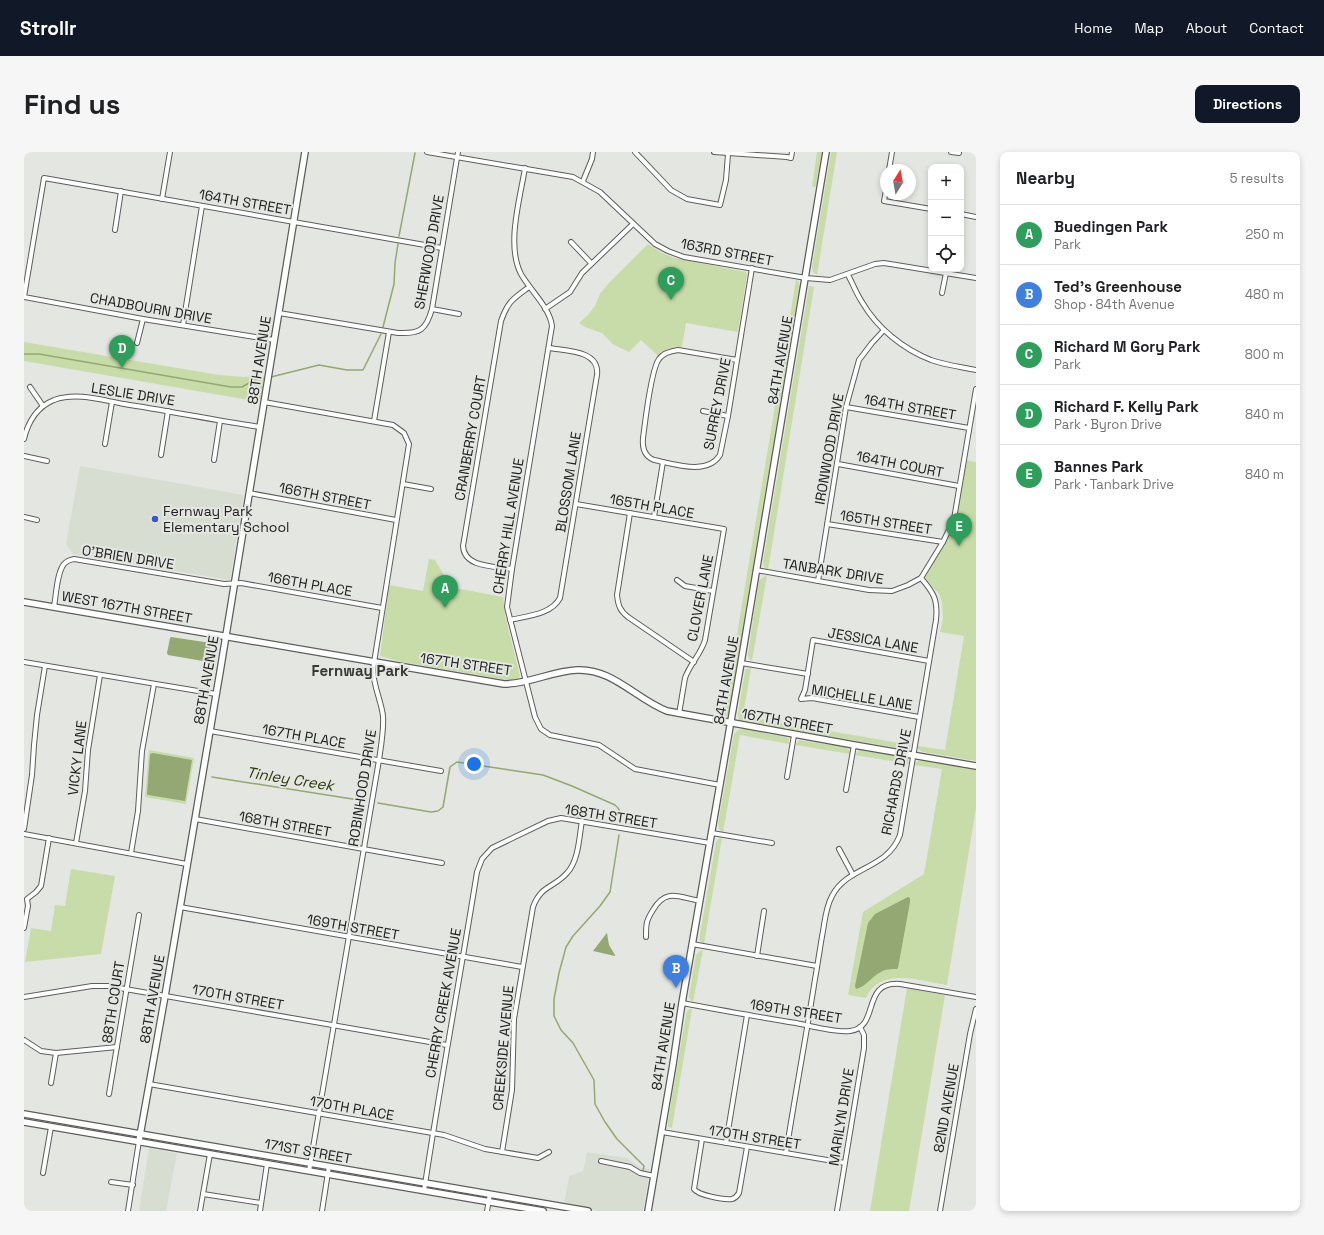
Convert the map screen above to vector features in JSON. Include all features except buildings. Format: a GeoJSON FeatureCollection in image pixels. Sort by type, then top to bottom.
{"type":"FeatureCollection","features":[{"type":"Feature","properties":{"kind":"street"},"geometry":{"type":"LineString","coordinates":[[162,199],[170,152]]}},
{"type":"Feature","properties":{"kind":"street","name":"88TH AVENUE"},"geometry":{"type":"LineString","coordinates":[[128,1211],[226,636],[305,152]]}},
{"type":"Feature","properties":{"kind":"street","name":"163RD STREET"},"geometry":{"type":"LineString","coordinates":[[427,152],[561,174],[583,182],[607,197],[655,244],[675,254],[806,278],[830,280],[874,264],[884,263],[976,278]]}},
{"type":"Feature","properties":{"kind":"street","name":"SHERWOOD DRIVE"},"geometry":{"type":"LineString","coordinates":[[279,313],[388,332],[410,334],[418,332],[424,328],[429,319],[432,308],[458,152]]}},
{"type":"Feature","properties":{"kind":"street"},"geometry":{"type":"LineString","coordinates":[[583,182],[593,152]]}},
{"type":"Feature","properties":{"kind":"street"},"geometry":{"type":"LineString","coordinates":[[635,152],[671,190],[687,199],[720,204],[726,180],[728,154]]}},
{"type":"Feature","properties":{"kind":"street"},"geometry":{"type":"LineString","coordinates":[[714,152],[791,158],[792,152]]}},
{"type":"Feature","properties":{"kind":"street","name":"84TH AVENUE"},"geometry":{"type":"LineString","coordinates":[[648,1211],[826,152]]}},
{"type":"Feature","properties":{"kind":"street"},"geometry":{"type":"LineString","coordinates":[[890,164],[892,152]]}},
{"type":"Feature","properties":{"kind":"street"},"geometry":{"type":"LineString","coordinates":[[951,152],[959,153]]}},
{"type":"Feature","properties":{"kind":"street","name":"CHERRY HILL AVENUE"},"geometry":{"type":"LineString","coordinates":[[525,168],[514,246],[520,272],[550,317],[552,326],[507,602],[510,620],[536,721],[543,731],[550,735],[599,745],[635,769],[720,785]]}},
{"type":"Feature","properties":{"kind":"street","name":"164TH STREET"},"geometry":{"type":"LineString","coordinates":[[24,296],[44,178],[442,248]]}},
{"type":"Feature","properties":{"kind":"street"},"geometry":{"type":"LineString","coordinates":[[115,230],[121,191]]}},
{"type":"Feature","properties":{"kind":"street"},"geometry":{"type":"LineString","coordinates":[[884,200],[928,208]]}},
{"type":"Feature","properties":{"kind":"street"},"geometry":{"type":"LineString","coordinates":[[183,325],[202,206]]}},
{"type":"Feature","properties":{"kind":"street"},"geometry":{"type":"LineString","coordinates":[[964,215],[976,217]]}},
{"type":"Feature","properties":{"kind":"street"},"geometry":{"type":"LineString","coordinates":[[545,309],[570,292],[582,273],[591,263],[633,224]]}},
{"type":"Feature","properties":{"kind":"street"},"geometry":{"type":"LineString","coordinates":[[571,242],[591,263]]}},
{"type":"Feature","properties":{"kind":"street","name":"SURREY DRIVE"},"geometry":{"type":"LineString","coordinates":[[737,360],[678,350],[661,356],[655,366],[642,446],[648,456],[654,460],[697,468],[714,462],[722,451],[728,416],[752,268]]}},
{"type":"Feature","properties":{"kind":"street"},"geometry":{"type":"LineString","coordinates":[[942,293],[946,273]]}},
{"type":"Feature","properties":{"kind":"street"},"geometry":{"type":"LineString","coordinates":[[848,274],[861,302],[872,318],[884,330],[907,348],[932,360],[976,370]]}},
{"type":"Feature","properties":{"kind":"street","name":"CRANBERRY COURT"},"geometry":{"type":"LineString","coordinates":[[512,569],[472,562],[465,554],[463,546],[501,321],[505,309],[510,301],[529,287]]}},
{"type":"Feature","properties":{"kind":"street","name":"CHADBOURN DRIVE"},"geometry":{"type":"LineString","coordinates":[[24,296],[143,319],[274,340]]}},
{"type":"Feature","properties":{"kind":"street"},"geometry":{"type":"LineString","coordinates":[[432,308],[459,314]]}},
{"type":"Feature","properties":{"kind":"street"},"geometry":{"type":"LineString","coordinates":[[137,343],[143,319]]}},
{"type":"Feature","properties":{"kind":"street","name":"IRONWOOD DRIVE"},"geometry":{"type":"LineString","coordinates":[[818,581],[846,407],[859,360],[884,330]]}},
{"type":"Feature","properties":{"kind":"street"},"geometry":{"type":"LineString","coordinates":[[374,421],[388,332]]}},
{"type":"Feature","properties":{"kind":"street","name":"BLOSSOM LANE"},"geometry":{"type":"LineString","coordinates":[[510,620],[547,610],[558,602],[561,593],[576,504],[597,369],[592,358],[586,355],[549,348]]}},
{"type":"Feature","properties":{"kind":"street"},"geometry":{"type":"LineString","coordinates":[[30,387],[43,406]]}},
{"type":"Feature","properties":{"kind":"street"},"geometry":{"type":"LineString","coordinates":[[921,578],[943,542],[954,519],[976,389]]}},
{"type":"Feature","properties":{"kind":"street","name":"LESLIE DRIVE"},"geometry":{"type":"LineString","coordinates":[[24,439],[26,429],[34,414],[43,406],[55,400],[73,396],[260,427]]}},
{"type":"Feature","properties":{"kind":"street"},"geometry":{"type":"LineString","coordinates":[[105,444],[112,402]]}},
{"type":"Feature","properties":{"kind":"street","name":"ROBINHOOD DRIVE"},"geometry":{"type":"LineString","coordinates":[[264,402],[396,426],[407,438],[409,447],[373,662],[373,678],[383,715],[379,760],[309,1171]]}},
{"type":"Feature","properties":{"kind":"street","name":"164TH STREET"},"geometry":{"type":"LineString","coordinates":[[846,407],[969,428]]}},
{"type":"Feature","properties":{"kind":"street"},"geometry":{"type":"LineString","coordinates":[[161,455],[168,411]]}},
{"type":"Feature","properties":{"kind":"street"},"geometry":{"type":"LineString","coordinates":[[703,411],[728,416]]}},
{"type":"Feature","properties":{"kind":"street"},"geometry":{"type":"LineString","coordinates":[[214,460],[220,421]]}},
{"type":"Feature","properties":{"kind":"street"},"geometry":{"type":"LineString","coordinates":[[24,456],[47,461]]}},
{"type":"Feature","properties":{"kind":"street"},"geometry":{"type":"LineString","coordinates":[[654,517],[663,462]]}},
{"type":"Feature","properties":{"kind":"street","name":"164TH COURT"},"geometry":{"type":"LineString","coordinates":[[838,464],[959,486]]}},
{"type":"Feature","properties":{"kind":"street"},"geometry":{"type":"LineString","coordinates":[[403,484],[431,489]]}},
{"type":"Feature","properties":{"kind":"street","name":"166TH STREET"},"geometry":{"type":"LineString","coordinates":[[249,492],[396,520]]}},
{"type":"Feature","properties":{"kind":"street","name":"165TH PLACE"},"geometry":{"type":"LineString","coordinates":[[576,504],[724,529]]}},
{"type":"Feature","properties":{"kind":"street"},"geometry":{"type":"LineString","coordinates":[[630,513],[617,595],[620,607],[623,613],[628,617],[694,662]]}},
{"type":"Feature","properties":{"kind":"street"},"geometry":{"type":"LineString","coordinates":[[24,517],[38,520]]}},
{"type":"Feature","properties":{"kind":"street","name":"165TH STREET"},"geometry":{"type":"LineString","coordinates":[[827,524],[943,542]]}},
{"type":"Feature","properties":{"kind":"street","name":"CLOVER LANE"},"geometry":{"type":"LineString","coordinates":[[679,714],[685,678],[704,645],[724,529]]}},
{"type":"Feature","properties":{"kind":"street","name":"O'BRIEN DRIVE"},"geometry":{"type":"LineString","coordinates":[[54,607],[60,569],[68,560],[74,559],[224,584],[234,584]]}},
{"type":"Feature","properties":{"kind":"street","name":"TANBARK DRIVE"},"geometry":{"type":"LineString","coordinates":[[756,570],[869,590],[892,591],[908,586],[921,578]]}},
{"type":"Feature","properties":{"kind":"street","name":"RICHARDS DRIVE"},"geometry":{"type":"LineString","coordinates":[[786,1153],[817,966],[830,900],[840,884],[884,857],[896,844],[901,830],[936,620],[937,604],[931,589],[921,578]]}},
{"type":"Feature","properties":{"kind":"street"},"geometry":{"type":"LineString","coordinates":[[677,580],[685,586],[713,591]]}},
{"type":"Feature","properties":{"kind":"street","name":"166TH PLACE"},"geometry":{"type":"LineString","coordinates":[[234,584],[241,583],[382,608]]}},
{"type":"Feature","properties":{"kind":"street","name":"WEST 167TH STREET"},"geometry":{"type":"LineString","coordinates":[[24,602],[226,636]]}},
{"type":"Feature","properties":{"kind":"street","name":"167TH STREET"},"geometry":{"type":"LineString","coordinates":[[226,636],[504,684],[516,684],[570,671],[582,670],[594,672],[612,678],[656,707],[679,714],[976,766]]}},
{"type":"Feature","properties":{"kind":"street","name":"JESSICA LANE"},"geometry":{"type":"LineString","coordinates":[[808,674],[813,640],[929,661]]}},
{"type":"Feature","properties":{"kind":"street"},"geometry":{"type":"LineString","coordinates":[[24,662],[216,694]]}},
{"type":"Feature","properties":{"kind":"street"},"geometry":{"type":"LineString","coordinates":[[741,663],[808,674]]}},
{"type":"Feature","properties":{"kind":"street"},"geometry":{"type":"LineString","coordinates":[[24,829],[32,775],[36,723],[46,666]]}},
{"type":"Feature","properties":{"kind":"street","name":"MICHELLE LANE"},"geometry":{"type":"LineString","coordinates":[[808,674],[805,690],[801,699],[812,698],[920,717]]}},
{"type":"Feature","properties":{"kind":"street","name":"VICKY LANE"},"geometry":{"type":"LineString","coordinates":[[76,842],[85,792],[88,750],[100,675]]}},
{"type":"Feature","properties":{"kind":"street"},"geometry":{"type":"LineString","coordinates":[[131,853],[138,811],[142,751],[154,684]]}},
{"type":"Feature","properties":{"kind":"street","name":"167TH PLACE"},"geometry":{"type":"LineString","coordinates":[[210,731],[441,771]]}},
{"type":"Feature","properties":{"kind":"street"},"geometry":{"type":"LineString","coordinates":[[787,777],[794,735]]}},
{"type":"Feature","properties":{"kind":"street"},"geometry":{"type":"LineString","coordinates":[[846,790],[854,745]]}},
{"type":"Feature","properties":{"kind":"street","name":"168TH STREET"},"geometry":{"type":"LineString","coordinates":[[513,838],[556,818],[582,821],[710,843]]}},
{"type":"Feature","properties":{"kind":"street","name":"168TH STREET"},"geometry":{"type":"LineString","coordinates":[[195,819],[442,863]]}},
{"type":"Feature","properties":{"kind":"street","name":"CREEKSIDE AVENUE"},"geometry":{"type":"LineString","coordinates":[[502,1152],[512,1090],[514,1019],[534,902],[544,889],[564,877],[571,868],[576,859],[582,821]]}},
{"type":"Feature","properties":{"kind":"street"},"geometry":{"type":"LineString","coordinates":[[712,833],[772,843]]}},
{"type":"Feature","properties":{"kind":"street"},"geometry":{"type":"LineString","coordinates":[[24,834],[76,842],[187,864]]}},
{"type":"Feature","properties":{"kind":"street"},"geometry":{"type":"LineString","coordinates":[[24,928],[28,906],[25,897],[36,892],[41,886],[49,838]]}},
{"type":"Feature","properties":{"kind":"street","name":"CHERRY CREEK AVENUE"},"geometry":{"type":"LineString","coordinates":[[424,1191],[432,1133],[478,865],[492,848],[513,838]]}},
{"type":"Feature","properties":{"kind":"street"},"geometry":{"type":"LineString","coordinates":[[839,849],[853,875]]}},
{"type":"Feature","properties":{"kind":"street"},"geometry":{"type":"LineString","coordinates":[[646,937],[646,922],[660,899],[670,896],[700,901]]}},
{"type":"Feature","properties":{"kind":"street","name":"169TH STREET"},"geometry":{"type":"LineString","coordinates":[[180,907],[522,967]]}},
{"type":"Feature","properties":{"kind":"street"},"geometry":{"type":"LineString","coordinates":[[757,956],[764,911]]}},
{"type":"Feature","properties":{"kind":"street","name":"88TH COURT"},"geometry":{"type":"LineString","coordinates":[[109,1094],[139,914]]}},
{"type":"Feature","properties":{"kind":"street"},"geometry":{"type":"LineString","coordinates":[[692,944],[817,966]]}},
{"type":"Feature","properties":{"kind":"street","name":"169TH STREET"},"geometry":{"type":"LineString","coordinates":[[682,1003],[842,1031],[850,1031],[860,1027],[869,1016],[876,994],[883,987],[892,984],[900,984],[976,997]]}},
{"type":"Feature","properties":{"kind":"street","name":"170TH STREET"},"geometry":{"type":"LineString","coordinates":[[24,997],[92,986],[108,986],[447,1045]]}},
{"type":"Feature","properties":{"kind":"street","name":"82ND AVENUE"},"geometry":{"type":"LineString","coordinates":[[940,1211],[970,1034],[976,1009]]}},
{"type":"Feature","properties":{"kind":"street"},"geometry":{"type":"LineString","coordinates":[[726,1143],[747,1015]]}},
{"type":"Feature","properties":{"kind":"street","name":"MARILYN DRIVE"},"geometry":{"type":"LineString","coordinates":[[837,1211],[864,1048],[864,1035],[860,1027]]}},
{"type":"Feature","properties":{"kind":"street"},"geometry":{"type":"LineString","coordinates":[[24,1040],[41,1051],[56,1053],[117,1047]]}},
{"type":"Feature","properties":{"kind":"street"},"geometry":{"type":"LineString","coordinates":[[50,1083],[56,1053]]}},
{"type":"Feature","properties":{"kind":"street","name":"170TH PLACE"},"geometry":{"type":"LineString","coordinates":[[149,1084],[454,1137],[485,1149],[502,1152],[538,1158],[549,1152]]}},
{"type":"Feature","properties":{"kind":"street","name":"171ST STREET"},"geometry":{"type":"LineString","coordinates":[[24,1114],[588,1211]]}},
{"type":"Feature","properties":{"kind":"street","name":"171ST STREET"},"geometry":{"type":"LineString","coordinates":[[24,1122],[543,1211]]}},
{"type":"Feature","properties":{"kind":"street"},"geometry":{"type":"LineString","coordinates":[[43,1173],[51,1127]]}},
{"type":"Feature","properties":{"kind":"street","name":"170TH STREET"},"geometry":{"type":"LineString","coordinates":[[662,1132],[845,1163]]}},
{"type":"Feature","properties":{"kind":"street"},"geometry":{"type":"LineString","coordinates":[[702,1139],[694,1188],[700,1194],[716,1197],[731,1199],[736,1198],[739,1193],[747,1147]]}},
{"type":"Feature","properties":{"kind":"street"},"geometry":{"type":"LineString","coordinates":[[200,1211],[210,1154]]}},
{"type":"Feature","properties":{"kind":"street"},"geometry":{"type":"LineString","coordinates":[[601,1161],[630,1167],[640,1173],[654,1176]]}},
{"type":"Feature","properties":{"kind":"street"},"geometry":{"type":"LineString","coordinates":[[260,1211],[267,1164]]}},
{"type":"Feature","properties":{"kind":"street"},"geometry":{"type":"LineString","coordinates":[[322,1211],[329,1166]]}},
{"type":"Feature","properties":{"kind":"street"},"geometry":{"type":"LineString","coordinates":[[111,1182],[133,1185]]}},
{"type":"Feature","properties":{"kind":"street"},"geometry":{"type":"LineString","coordinates":[[203,1194],[261,1204]]}},
{"type":"Feature","properties":{"kind":"street"},"geometry":{"type":"LineString","coordinates":[[487,1211],[490,1194]]}},
{"type":"Feature","properties":{"kind":"shaded area"},"geometry":{"type":"Polygon","coordinates":[[[817,152],[822,152],[816,187],[812,187],[817,152]]]}},
{"type":"Feature","properties":{"kind":"shaded area"},"geometry":{"type":"Polygon","coordinates":[[[831,152],[837,152],[817,275],[813,272],[812,267],[831,152]]]}},
{"type":"Feature","properties":{"kind":"shaded area"},"geometry":{"type":"Polygon","coordinates":[[[648,244],[662,253],[675,258],[746,272],[747,275],[738,332],[686,323],[682,347],[669,348],[657,355],[641,340],[629,352],[614,345],[602,333],[585,327],[579,323],[595,306],[600,294],[608,284],[648,244]]]}},
{"type":"Feature","properties":{"kind":"shaded area"},"geometry":{"type":"Polygon","coordinates":[[[796,280],[799,282],[800,287],[729,713],[723,718],[796,280]]]}},
{"type":"Feature","properties":{"kind":"shaded area"},"geometry":{"type":"Polygon","coordinates":[[[809,286],[814,287],[768,570],[764,567],[763,562],[809,286]]]}},
{"type":"Feature","properties":{"kind":"shaded area"},"geometry":{"type":"Polygon","coordinates":[[[24,342],[219,375],[244,377],[264,376],[260,402],[24,361],[24,342]]]}},
{"type":"Feature","properties":{"kind":"shaded area"},"geometry":{"type":"Polygon","coordinates":[[[966,460],[976,462],[976,761],[923,752],[918,749],[918,746],[945,750],[964,636],[940,632],[943,619],[942,602],[939,593],[925,577],[954,524],[966,460]]]}},
{"type":"Feature","properties":{"kind":"shaded area","name":"Fernway Park Elementary School"},"geometry":{"type":"Polygon","coordinates":[[[80,466],[244,495],[230,580],[73,554],[66,544],[80,466]]]}},
{"type":"Feature","properties":{"kind":"shaded area"},"geometry":{"type":"Polygon","coordinates":[[[429,559],[435,560],[445,577],[455,588],[503,597],[506,619],[520,676],[517,680],[507,680],[397,661],[380,656],[389,585],[423,591],[429,559]]]}},
{"type":"Feature","properties":{"kind":"shaded area"},"geometry":{"type":"Polygon","coordinates":[[[767,575],[752,661],[749,659],[748,654],[759,580],[767,575]]]}},
{"type":"Feature","properties":{"kind":"shaded area"},"geometry":{"type":"Polygon","coordinates":[[[171,637],[211,643],[209,659],[203,661],[168,655],[167,653],[171,637]]]}},
{"type":"Feature","properties":{"kind":"shaded area"},"geometry":{"type":"Polygon","coordinates":[[[751,668],[743,716],[911,745],[909,749],[904,749],[741,721],[739,720],[738,714],[745,671],[746,669],[751,668]]]}},
{"type":"Feature","properties":{"kind":"shaded area"},"geometry":{"type":"Polygon","coordinates":[[[744,729],[786,737],[789,739],[789,744],[740,735],[723,833],[719,829],[718,824],[734,734],[738,730],[744,729]]]}},
{"type":"Feature","properties":{"kind":"shaded area"},"geometry":{"type":"Polygon","coordinates":[[[799,740],[846,747],[850,751],[850,754],[795,745],[799,740]]]}},
{"type":"Feature","properties":{"kind":"shaded area"},"geometry":{"type":"Polygon","coordinates":[[[149,750],[194,758],[186,804],[145,797],[149,750]]]}},
{"type":"Feature","properties":{"kind":"shaded area"},"geometry":{"type":"Polygon","coordinates":[[[859,750],[905,757],[908,759],[909,764],[855,755],[859,750]]]}},
{"type":"Feature","properties":{"kind":"shaded area"},"geometry":{"type":"Polygon","coordinates":[[[153,753],[192,760],[185,801],[147,794],[150,754],[153,753]]]}},
{"type":"Feature","properties":{"kind":"shaded area"},"geometry":{"type":"Polygon","coordinates":[[[922,760],[976,770],[976,808],[947,985],[913,979],[891,979],[881,982],[872,988],[866,998],[848,995],[863,912],[924,874],[942,769],[914,765],[916,762],[922,760]]]}},
{"type":"Feature","properties":{"kind":"shaded area"},"geometry":{"type":"Polygon","coordinates":[[[719,838],[722,838],[704,944],[700,941],[700,934],[716,842],[719,838]]]}},
{"type":"Feature","properties":{"kind":"shaded area"},"geometry":{"type":"Polygon","coordinates":[[[71,869],[115,876],[101,954],[25,962],[31,928],[51,931],[55,905],[65,906],[71,869]]]}},
{"type":"Feature","properties":{"kind":"shaded area"},"geometry":{"type":"Polygon","coordinates":[[[908,897],[910,898],[910,902],[898,968],[883,971],[860,988],[856,989],[855,986],[868,923],[875,914],[908,897]]]}},
{"type":"Feature","properties":{"kind":"shaded area"},"geometry":{"type":"Polygon","coordinates":[[[607,933],[609,945],[615,956],[593,951],[607,933]]]}},
{"type":"Feature","properties":{"kind":"shaded area"},"geometry":{"type":"Polygon","coordinates":[[[703,950],[693,1002],[689,996],[696,955],[703,950]]]}},
{"type":"Feature","properties":{"kind":"shaded area"},"geometry":{"type":"Polygon","coordinates":[[[907,988],[945,995],[909,1211],[870,1211],[907,988]]]}},
{"type":"Feature","properties":{"kind":"shaded area"},"geometry":{"type":"Polygon","coordinates":[[[692,1009],[672,1128],[668,1127],[668,1121],[686,1015],[687,1011],[692,1009]]]}},
{"type":"Feature","properties":{"kind":"shaded area"},"geometry":{"type":"Polygon","coordinates":[[[149,1148],[177,1153],[166,1211],[139,1211],[149,1148]]]}},
{"type":"Feature","properties":{"kind":"shaded area"},"geometry":{"type":"Polygon","coordinates":[[[587,1152],[627,1158],[641,1168],[650,1169],[643,1211],[598,1211],[564,1205],[569,1176],[583,1171],[587,1152]]]}},
{"type":"Feature","properties":{"kind":"waterway"},"geometry":{"type":"LineString","coordinates":[[399,236],[415,153]]}},
{"type":"Feature","properties":{"kind":"waterway"},"geometry":{"type":"LineString","coordinates":[[383,327],[394,284],[398,244]]}},
{"type":"Feature","properties":{"kind":"waterway"},"geometry":{"type":"LineString","coordinates":[[271,377],[319,365],[347,370],[363,370],[381,334]]}},
{"type":"Feature","properties":{"kind":"waterway"},"geometry":{"type":"LineString","coordinates":[[24,354],[39,354],[231,387],[242,387],[256,379],[267,378]]}},
{"type":"Feature","properties":{"kind":"waterway","name":"Tinley Creek"},"geometry":{"type":"LineString","coordinates":[[378,803],[431,812],[438,811],[443,807],[450,767],[457,762],[543,775],[615,805],[620,811],[621,820]]}},
{"type":"Feature","properties":{"kind":"waterway","name":"Tinley Creek"},"geometry":{"type":"LineString","coordinates":[[212,777],[365,801]]}},
{"type":"Feature","properties":{"kind":"waterway","name":"Tinley Creek"},"geometry":{"type":"LineString","coordinates":[[619,835],[610,892],[600,906],[573,936],[566,947],[554,999],[554,1016],[561,1030],[573,1043],[594,1080],[595,1104],[605,1122],[617,1139],[644,1166],[643,1171]]}},
{"type":"Feature","properties":{"kind":"place","name":"Richard M Gory Park"},"geometry":{"type":"Point","coordinates":[671,300]}},
{"type":"Feature","properties":{"kind":"place","name":"Richard F. Kelly Park"},"geometry":{"type":"Point","coordinates":[122,368]}},
{"type":"Feature","properties":{"kind":"place","name":"Fernway Park Elementary School"},"geometry":{"type":"Point","coordinates":[155,519]}},
{"type":"Feature","properties":{"kind":"place","name":"Bannes Park"},"geometry":{"type":"Point","coordinates":[959,546]}},
{"type":"Feature","properties":{"kind":"place","name":"Buedingen Park"},"geometry":{"type":"Point","coordinates":[445,608]}},
{"type":"Feature","properties":{"kind":"place","name":"Ted's Greenhouse"},"geometry":{"type":"Point","coordinates":[676,988]}},
{"type":"Feature","properties":{"kind":"district","name":"Fernway Park"},"geometry":{"type":"Point","coordinates":[360,671]}}]}
